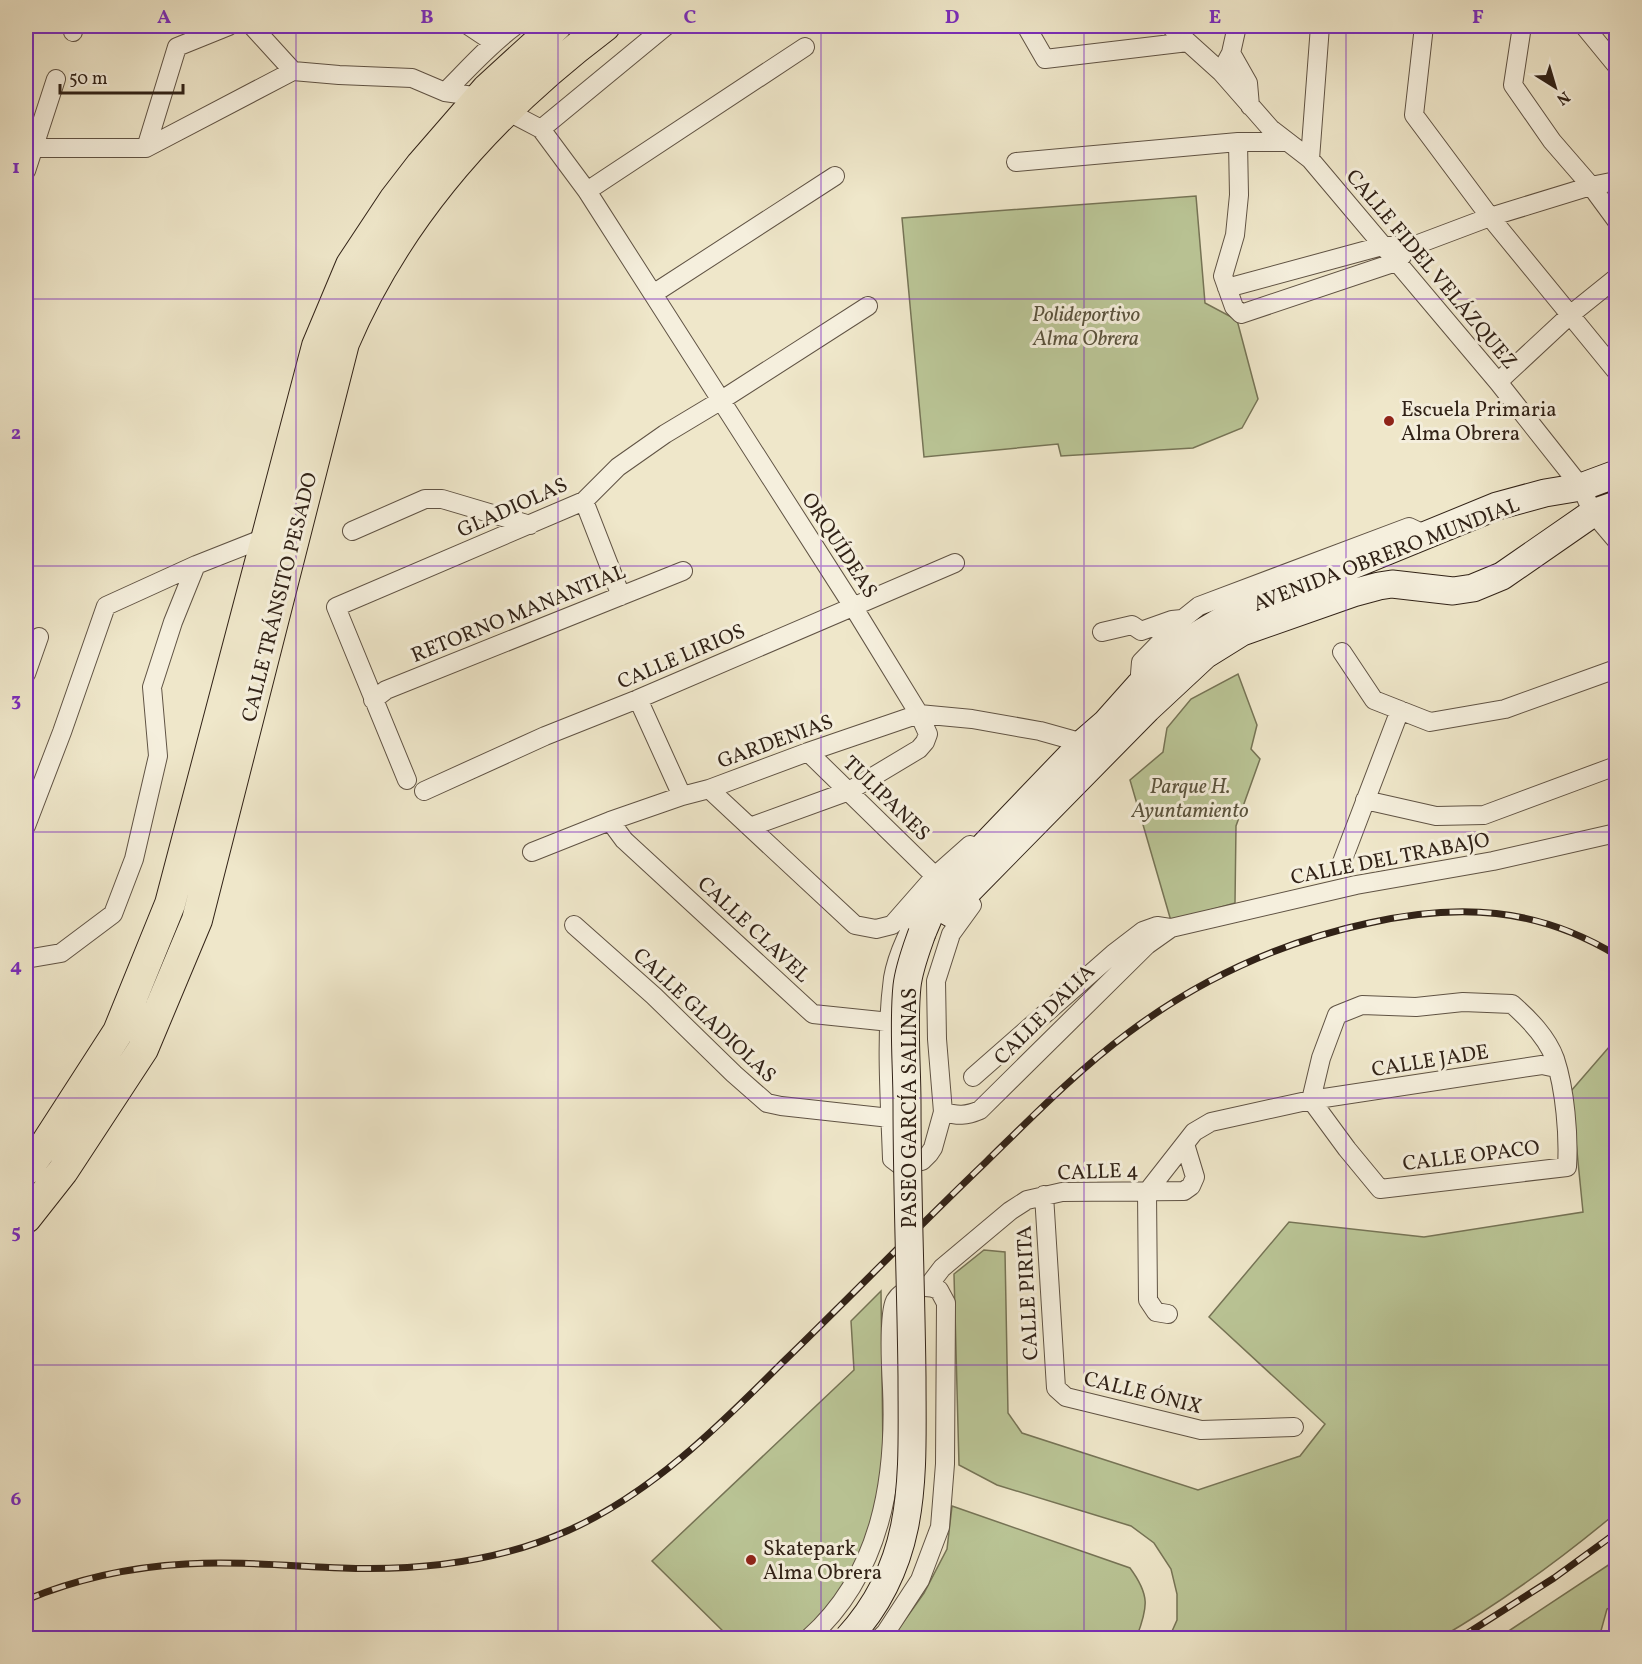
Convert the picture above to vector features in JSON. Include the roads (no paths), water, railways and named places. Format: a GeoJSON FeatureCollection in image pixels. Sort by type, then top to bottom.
{"type":"FeatureCollection","features":[{"type":"Feature","properties":{"kind":"main road","name":"CALLE TRÁNSITO PESADO"},"geometry":{"type":"LineString","coordinates":[[26,1170],[47,1142],[118,1032],[170,904],[318,346],[351,265],[394,200],[421,165],[480,97],[556,26]]}},
{"type":"Feature","properties":{"kind":"main road","name":"CALLE TRÁNSITO PESADO"},"geometry":{"type":"LineString","coordinates":[[26,1218],[63,1171],[143,1049],[197,920],[347,337],[379,274],[424,203],[485,131],[533,83],[605,26]]}},
{"type":"Feature","properties":{"kind":"main road","name":"AVENIDA OBRERO MUNDIAL"},"geometry":{"type":"LineString","coordinates":[[1195,637],[1233,614],[1497,506],[1545,493],[1581,487],[1617,474]]}},
{"type":"Feature","properties":{"kind":"main road","name":"AVENIDA OBRERO MUNDIAL"},"geometry":{"type":"LineString","coordinates":[[1195,637],[1242,632],[1353,593],[1380,586],[1392,584],[1453,591],[1473,588],[1502,576],[1605,509]]}},
{"type":"Feature","properties":{"kind":"main road","name":"PASEO GARCÍA SALINAS"},"geometry":{"type":"LineString","coordinates":[[863,1638],[878,1620],[898,1583],[914,1540],[918,1513],[922,1455],[923,1302],[917,1001],[926,958],[930,914],[963,868],[1139,687],[1195,637]]}},
{"type":"Feature","properties":{"kind":"main road","name":"PASEO GARCÍA SALINAS"},"geometry":{"type":"LineString","coordinates":[[848,1638],[871,1612],[886,1586],[904,1532],[909,1501],[912,1439],[912,1304],[907,1152],[909,977],[928,935],[1147,709],[1195,637]]}},
{"type":"Feature","properties":{"kind":"street"},"geometry":{"type":"LineString","coordinates":[[146,148],[177,47],[229,26]]}},
{"type":"Feature","properties":{"kind":"street"},"geometry":{"type":"LineString","coordinates":[[252,26],[293,71]]}},
{"type":"Feature","properties":{"kind":"street"},"geometry":{"type":"LineString","coordinates":[[469,26],[493,42]]}},
{"type":"Feature","properties":{"kind":"street"},"geometry":{"type":"LineString","coordinates":[[445,92],[493,42],[515,26]]}},
{"type":"Feature","properties":{"kind":"street"},"geometry":{"type":"LineString","coordinates":[[29,148],[146,148],[293,71],[412,78],[445,92],[480,97],[541,129],[666,26]]}},
{"type":"Feature","properties":{"kind":"street"},"geometry":{"type":"LineString","coordinates":[[1026,26],[1045,59],[1188,42]]}},
{"type":"Feature","properties":{"kind":"street","name":"CALLE FIDEL VELÁZQUEZ"},"geometry":{"type":"LineString","coordinates":[[1170,26],[1221,72],[1271,129],[1310,159],[1498,382],[1581,487],[1605,509],[1617,540]]}},
{"type":"Feature","properties":{"kind":"street"},"geometry":{"type":"LineString","coordinates":[[1221,72],[1231,53],[1237,26]]}},
{"type":"Feature","properties":{"kind":"street"},"geometry":{"type":"LineString","coordinates":[[1310,159],[1320,26]]}},
{"type":"Feature","properties":{"kind":"street"},"geometry":{"type":"LineString","coordinates":[[1424,26],[1414,115],[1490,217],[1617,371]]}},
{"type":"Feature","properties":{"kind":"street"},"geometry":{"type":"LineString","coordinates":[[1522,26],[1514,86],[1552,141],[1617,220]]}},
{"type":"Feature","properties":{"kind":"street"},"geometry":{"type":"LineString","coordinates":[[1584,26],[1617,65]]}},
{"type":"Feature","properties":{"kind":"street"},"geometry":{"type":"LineString","coordinates":[[587,190],[805,47]]}},
{"type":"Feature","properties":{"kind":"street"},"geometry":{"type":"LineString","coordinates":[[1231,53],[1248,83],[1250,106]]}},
{"type":"Feature","properties":{"kind":"street"},"geometry":{"type":"LineString","coordinates":[[26,171],[29,148],[56,79]]}},
{"type":"Feature","properties":{"kind":"street","name":"ORQUÍDEAS"},"geometry":{"type":"LineString","coordinates":[[541,129],[587,190],[854,608],[919,714],[928,734],[919,749],[849,791]]}},
{"type":"Feature","properties":{"kind":"street"},"geometry":{"type":"LineString","coordinates":[[1238,142],[1239,195],[1235,236],[1223,276],[1234,307],[1241,314],[1396,262],[1413,246]]}},
{"type":"Feature","properties":{"kind":"street"},"geometry":{"type":"LineString","coordinates":[[1016,162],[1238,142],[1287,142]]}},
{"type":"Feature","properties":{"kind":"street"},"geometry":{"type":"LineString","coordinates":[[653,294],[835,176]]}},
{"type":"Feature","properties":{"kind":"street"},"geometry":{"type":"LineString","coordinates":[[1227,288],[1382,246],[1413,246],[1490,217],[1591,186],[1617,182]]}},
{"type":"Feature","properties":{"kind":"street"},"geometry":{"type":"LineString","coordinates":[[1498,382],[1570,315],[1617,278]]}},
{"type":"Feature","properties":{"kind":"street","name":"GLADIOLAS"},"geometry":{"type":"LineString","coordinates":[[373,700],[336,607],[584,501],[618,467],[665,434],[868,306]]}},
{"type":"Feature","properties":{"kind":"street"},"geometry":{"type":"LineString","coordinates":[[352,531],[425,499],[442,499],[530,525]]}},
{"type":"Feature","properties":{"kind":"street"},"geometry":{"type":"LineString","coordinates":[[584,501],[621,596]]}},
{"type":"Feature","properties":{"kind":"street"},"geometry":{"type":"LineString","coordinates":[[26,826],[106,606],[196,565],[267,537]]}},
{"type":"Feature","properties":{"kind":"street","name":"CALLE LIRIOS"},"geometry":{"type":"LineString","coordinates":[[424,791],[545,736],[854,608],[955,563]]}},
{"type":"Feature","properties":{"kind":"street"},"geometry":{"type":"LineString","coordinates":[[26,960],[61,953],[113,914],[134,859],[158,756],[152,687],[173,622],[196,565]]}},
{"type":"Feature","properties":{"kind":"street","name":"RETORNO MANANTIAL"},"geometry":{"type":"LineString","coordinates":[[373,700],[386,690],[683,571]]}},
{"type":"Feature","properties":{"kind":"street"},"geometry":{"type":"LineString","coordinates":[[1102,632],[1132,625],[1141,631],[1172,620],[1195,637]]}},
{"type":"Feature","properties":{"kind":"street"},"geometry":{"type":"LineString","coordinates":[[26,674],[39,637]]}},
{"type":"Feature","properties":{"kind":"street"},"geometry":{"type":"LineString","coordinates":[[1342,652],[1374,700],[1430,722],[1494,711],[1617,669]]}},
{"type":"Feature","properties":{"kind":"street"},"geometry":{"type":"LineString","coordinates":[[638,699],[682,796]]}},
{"type":"Feature","properties":{"kind":"street"},"geometry":{"type":"LineString","coordinates":[[373,700],[407,780]]}},
{"type":"Feature","properties":{"kind":"street"},"geometry":{"type":"LineString","coordinates":[[1342,862],[1400,710]]}},
{"type":"Feature","properties":{"kind":"street","name":"GARDENIAS"},"geometry":{"type":"LineString","coordinates":[[532,852],[610,821],[709,789],[919,714],[972,719],[1040,731],[1083,743]]}},
{"type":"Feature","properties":{"kind":"street","name":"TULIPANES"},"geometry":{"type":"LineString","coordinates":[[808,752],[935,876]]}},
{"type":"Feature","properties":{"kind":"street"},"geometry":{"type":"LineString","coordinates":[[1365,800],[1436,816],[1484,815],[1617,766]]}},
{"type":"Feature","properties":{"kind":"street"},"geometry":{"type":"LineString","coordinates":[[709,789],[855,925],[876,929],[892,925],[935,876],[985,833],[1017,812]]}},
{"type":"Feature","properties":{"kind":"street"},"geometry":{"type":"LineString","coordinates":[[750,827],[849,791]]}},
{"type":"Feature","properties":{"kind":"street","name":"CALLE CLAVEL"},"geometry":{"type":"LineString","coordinates":[[610,821],[624,840],[813,1014],[890,1022]]}},
{"type":"Feature","properties":{"kind":"street","name":"CALLE DEL TRABAJO"},"geometry":{"type":"LineString","coordinates":[[974,1077],[1113,954],[1143,931],[1156,926],[1171,928],[1356,885],[1493,861],[1617,833]]}},
{"type":"Feature","properties":{"kind":"street"},"geometry":{"type":"LineString","coordinates":[[963,868],[936,887],[912,923],[894,976],[890,1022],[890,1118],[892,1159],[900,1165],[922,1161],[933,1148],[944,1112],[937,1039],[936,981],[951,934],[990,884],[997,862]]}},
{"type":"Feature","properties":{"kind":"street","name":"CALLE GLADIOLAS"},"geometry":{"type":"LineString","coordinates":[[574,926],[654,996],[734,1074],[768,1103],[890,1118]]}},
{"type":"Feature","properties":{"kind":"street","name":"CALLE DALIA"},"geometry":{"type":"LineString","coordinates":[[944,1112],[967,1116],[980,1110],[1147,945],[1171,928]]}},
{"type":"Feature","properties":{"kind":"street"},"geometry":{"type":"LineString","coordinates":[[1311,1100],[1321,1058],[1337,1015],[1362,1005],[1416,1007],[1463,1002],[1512,1004],[1530,1020],[1543,1038],[1554,1058],[1556,1068]]}},
{"type":"Feature","properties":{"kind":"street","name":"CALLE JADE"},"geometry":{"type":"LineString","coordinates":[[1147,1192],[1194,1132],[1211,1122],[1311,1100],[1542,1065],[1556,1068]]}},
{"type":"Feature","properties":{"kind":"street","name":"CALLE OPACO"},"geometry":{"type":"LineString","coordinates":[[1311,1100],[1380,1189],[1567,1167],[1565,1109],[1556,1068]]}},
{"type":"Feature","properties":{"kind":"street","name":"CALLE 4"},"geometry":{"type":"LineString","coordinates":[[929,1285],[942,1268],[1010,1211],[1028,1200],[1062,1192],[1184,1191],[1191,1186],[1195,1177],[1185,1143]]}},
{"type":"Feature","properties":{"kind":"street"},"geometry":{"type":"LineString","coordinates":[[1147,1192],[1148,1300],[1156,1312],[1168,1314]]}},
{"type":"Feature","properties":{"kind":"street","name":"CALLE PIRITA"},"geometry":{"type":"LineString","coordinates":[[1044,1196],[1056,1388]]}},
{"type":"Feature","properties":{"kind":"street"},"geometry":{"type":"LineString","coordinates":[[809,1638],[838,1607],[857,1579],[873,1544],[886,1500],[893,1445],[890,1359],[894,1304],[898,1296],[929,1285],[939,1290],[946,1303],[945,1464],[940,1527],[920,1580],[886,1632],[879,1638]]}},
{"type":"Feature","properties":{"kind":"street","name":"CALLE ÓNIX"},"geometry":{"type":"LineString","coordinates":[[1056,1388],[1066,1396],[1201,1430],[1294,1427]]}},
{"type":"Feature","properties":{"kind":"railway"},"geometry":{"type":"LineString","coordinates":[[26,1600],[84,1580],[124,1571],[165,1566],[225,1563],[371,1569],[399,1568],[485,1557],[540,1542],[598,1516],[627,1498],[682,1457],[734,1410],[1073,1079],[1128,1033],[1213,979],[1273,952],[1336,931],[1369,923],[1434,913],[1465,912],[1527,919],[1557,927],[1616,955]]}},
{"type":"Feature","properties":{"kind":"railway"},"geometry":{"type":"LineString","coordinates":[[1460,1638],[1554,1578],[1616,1533]]}},
{"type":"Feature","properties":{"kind":"place","name":"Escuela Primaria Alma Obrera"},"geometry":{"type":"Point","coordinates":[1389,421]}},
{"type":"Feature","properties":{"kind":"place","name":"Skatepark Alma Obrera"},"geometry":{"type":"Point","coordinates":[751,1560]}},
{"type":"Feature","properties":{"kind":"park label","name":"Polideportivo Alma Obrera"},"geometry":{"type":"Point","coordinates":[1086,326]}},
{"type":"Feature","properties":{"kind":"park label","name":"Parque H. Ayuntamiento"},"geometry":{"type":"Point","coordinates":[1190,798]}}]}
